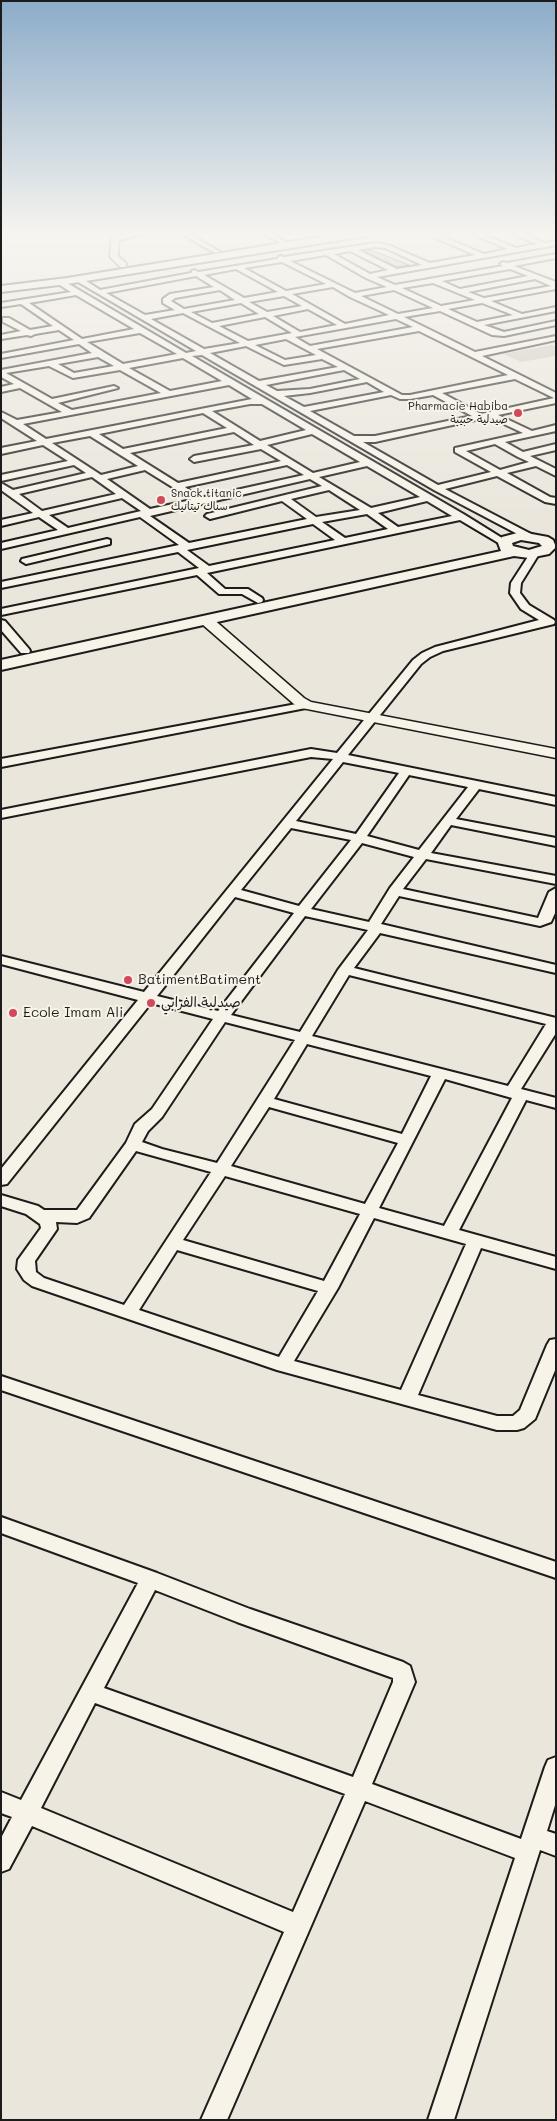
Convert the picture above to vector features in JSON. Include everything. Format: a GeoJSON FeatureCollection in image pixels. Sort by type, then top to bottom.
{"type":"FeatureCollection","features":[{"type":"Feature","properties":{"kind":"main road"},"geometry":{"type":"LineString","coordinates":[[510,548],[515,537],[532,537],[548,543],[553,542]]}},
{"type":"Feature","properties":{"kind":"main road"},"geometry":{"type":"LineString","coordinates":[[1,656],[510,548],[534,554],[544,551],[553,542]]}},
{"type":"Feature","properties":{"kind":"main road"},"geometry":{"type":"LineString","coordinates":[[1,665],[206,621],[510,548]]}},
{"type":"Feature","properties":{"kind":"street"},"geometry":{"type":"LineString","coordinates":[[1,336],[28,332],[54,347]]}},
{"type":"Feature","properties":{"kind":"street"},"geometry":{"type":"LineString","coordinates":[[68,332],[99,354],[167,393]]}},
{"type":"Feature","properties":{"kind":"street"},"geometry":{"type":"LineString","coordinates":[[1,356],[131,332]]}},
{"type":"Feature","properties":{"kind":"street"},"geometry":{"type":"LineString","coordinates":[[145,332],[230,382],[256,400],[314,431],[462,517],[510,548],[522,564],[522,574]]}},
{"type":"Feature","properties":{"kind":"street"},"geometry":{"type":"LineString","coordinates":[[167,332],[437,488],[532,537]]}},
{"type":"Feature","properties":{"kind":"street"},"geometry":{"type":"LineString","coordinates":[[226,332],[284,363],[322,356]]}},
{"type":"Feature","properties":{"kind":"street"},"geometry":{"type":"LineString","coordinates":[[295,332],[300,335]]}},
{"type":"Feature","properties":{"kind":"street"},"geometry":{"type":"LineString","coordinates":[[50,363],[73,376],[317,332]]}},
{"type":"Feature","properties":{"kind":"street"},"geometry":{"type":"LineString","coordinates":[[310,348],[399,332]]}},
{"type":"Feature","properties":{"kind":"street"},"geometry":{"type":"LineString","coordinates":[[429,332],[556,396]]}},
{"type":"Feature","properties":{"kind":"street"},"geometry":{"type":"LineString","coordinates":[[494,332],[500,334],[510,332]]}},
{"type":"Feature","properties":{"kind":"street"},"geometry":{"type":"LineString","coordinates":[[288,337],[390,393],[406,397],[516,376]]}},
{"type":"Feature","properties":{"kind":"street"},"geometry":{"type":"LineString","coordinates":[[474,355],[554,340]]}},
{"type":"Feature","properties":{"kind":"street"},"geometry":{"type":"LineString","coordinates":[[1,373],[99,354]]}},
{"type":"Feature","properties":{"kind":"street"},"geometry":{"type":"LineString","coordinates":[[258,384],[344,368]]}},
{"type":"Feature","properties":{"kind":"street"},"geometry":{"type":"LineString","coordinates":[[1,373],[69,412]]}},
{"type":"Feature","properties":{"kind":"street"},"geometry":{"type":"LineString","coordinates":[[87,374],[134,400]]}},
{"type":"Feature","properties":{"kind":"street"},"geometry":{"type":"LineString","coordinates":[[1,451],[152,420],[367,380]]}},
{"type":"Feature","properties":{"kind":"street"},"geometry":{"type":"LineString","coordinates":[[16,424],[69,412],[230,382]]}},
{"type":"Feature","properties":{"kind":"street"},"geometry":{"type":"LineString","coordinates":[[1,390],[21,386]]}},
{"type":"Feature","properties":{"kind":"street"},"geometry":{"type":"LineString","coordinates":[[50,402],[114,388]]}},
{"type":"Feature","properties":{"kind":"street"},"geometry":{"type":"LineString","coordinates":[[434,392],[479,416]]}},
{"type":"Feature","properties":{"kind":"street"},"geometry":{"type":"LineString","coordinates":[[302,410],[390,393]]}},
{"type":"Feature","properties":{"kind":"street"},"geometry":{"type":"LineString","coordinates":[[334,443],[352,439],[374,439],[556,400]]}},
{"type":"Feature","properties":{"kind":"street"},"geometry":{"type":"LineString","coordinates":[[123,402],[152,420]]}},
{"type":"Feature","properties":{"kind":"street"},"geometry":{"type":"LineString","coordinates":[[204,410],[313,476],[398,531]]}},
{"type":"Feature","properties":{"kind":"street"},"geometry":{"type":"LineString","coordinates":[[489,414],[530,433]]}},
{"type":"Feature","properties":{"kind":"street"},"geometry":{"type":"LineString","coordinates":[[2,415],[76,462],[146,514],[182,547],[223,592],[244,590],[258,600]]}},
{"type":"Feature","properties":{"kind":"street"},"geometry":{"type":"LineString","coordinates":[[556,428],[458,450],[498,474],[548,500],[556,501]]}},
{"type":"Feature","properties":{"kind":"street"},"geometry":{"type":"LineString","coordinates":[[122,452],[235,429]]}},
{"type":"Feature","properties":{"kind":"street"},"geometry":{"type":"LineString","coordinates":[[177,486],[206,468],[260,445],[314,431]]}},
{"type":"Feature","properties":{"kind":"street"},"geometry":{"type":"LineString","coordinates":[[90,433],[177,486],[210,516],[241,535]]}},
{"type":"Feature","properties":{"kind":"street"},"geometry":{"type":"LineString","coordinates":[[346,450],[364,446],[374,439]]}},
{"type":"Feature","properties":{"kind":"street"},"geometry":{"type":"LineString","coordinates":[[496,441],[556,473]]}},
{"type":"Feature","properties":{"kind":"street"},"geometry":{"type":"LineString","coordinates":[[170,442],[178,448]]}},
{"type":"Feature","properties":{"kind":"street"},"geometry":{"type":"LineString","coordinates":[[522,455],[556,447]]}},
{"type":"Feature","properties":{"kind":"street"},"geometry":{"type":"LineString","coordinates":[[186,454],[206,468],[288,462]]}},
{"type":"Feature","properties":{"kind":"street"},"geometry":{"type":"LineString","coordinates":[[1,478],[76,462]]}},
{"type":"Feature","properties":{"kind":"street"},"geometry":{"type":"LineString","coordinates":[[4,546],[368,463]]}},
{"type":"Feature","properties":{"kind":"street"},"geometry":{"type":"LineString","coordinates":[[437,488],[537,463]]}},
{"type":"Feature","properties":{"kind":"street"},"geometry":{"type":"LineString","coordinates":[[12,493],[146,467]]}},
{"type":"Feature","properties":{"kind":"street"},"geometry":{"type":"LineString","coordinates":[[1,486],[67,532]]}},
{"type":"Feature","properties":{"kind":"street"},"geometry":{"type":"LineString","coordinates":[[210,516],[331,488]]}},
{"type":"Feature","properties":{"kind":"street"},"geometry":{"type":"LineString","coordinates":[[1,523],[122,495]]}},
{"type":"Feature","properties":{"kind":"street"},"geometry":{"type":"LineString","coordinates":[[284,498],[344,542]]}},
{"type":"Feature","properties":{"kind":"street"},"geometry":{"type":"LineString","coordinates":[[26,561],[118,550],[182,547],[429,498]]}},
{"type":"Feature","properties":{"kind":"street"},"geometry":{"type":"LineString","coordinates":[[1,600],[6,611],[462,517]]}},
{"type":"Feature","properties":{"kind":"street"},"geometry":{"type":"LineString","coordinates":[[88,527],[118,550]]}},
{"type":"Feature","properties":{"kind":"street"},"geometry":{"type":"LineString","coordinates":[[4,546],[26,561],[43,576]]}},
{"type":"Feature","properties":{"kind":"street"},"geometry":{"type":"LineString","coordinates":[[1,584],[43,576],[118,550]]}},
{"type":"Feature","properties":{"kind":"street"},"geometry":{"type":"LineString","coordinates":[[534,554],[515,588],[517,598],[530,611],[552,622]]}},
{"type":"Feature","properties":{"kind":"street"},"geometry":{"type":"LineString","coordinates":[[206,621],[306,705],[556,754]]}},
{"type":"Feature","properties":{"kind":"street"},"geometry":{"type":"LineString","coordinates":[[1,1180],[417,662],[426,655],[446,647],[552,622]]}},
{"type":"Feature","properties":{"kind":"street"},"geometry":{"type":"LineString","coordinates":[[1,623],[25,651]]}},
{"type":"Feature","properties":{"kind":"street"},"geometry":{"type":"LineString","coordinates":[[1,763],[306,705]]}},
{"type":"Feature","properties":{"kind":"street"},"geometry":{"type":"LineString","coordinates":[[1,814],[301,754],[316,753],[556,801]]}},
{"type":"Feature","properties":{"kind":"street"},"geometry":{"type":"LineString","coordinates":[[44,1216],[77,1217],[83,1214],[133,1144],[141,1128],[157,1113],[222,1016],[359,838],[406,771]]}},
{"type":"Feature","properties":{"kind":"street"},"geometry":{"type":"LineString","coordinates":[[128,1313],[265,1101],[303,1037],[395,892],[476,784]]}},
{"type":"Feature","properties":{"kind":"street"},"geometry":{"type":"LineString","coordinates":[[449,820],[556,842]]}},
{"type":"Feature","properties":{"kind":"street"},"geometry":{"type":"LineString","coordinates":[[287,823],[359,838],[423,855],[556,880]]}},
{"type":"Feature","properties":{"kind":"street"},"geometry":{"type":"LineString","coordinates":[[231,892],[302,911],[375,926],[556,969]]}},
{"type":"Feature","properties":{"kind":"street"},"geometry":{"type":"LineString","coordinates":[[395,892],[540,922],[546,919],[556,892]]}},
{"type":"Feature","properties":{"kind":"street"},"geometry":{"type":"LineString","coordinates":[[1,960],[556,1103]]}},
{"type":"Feature","properties":{"kind":"street"},"geometry":{"type":"LineString","coordinates":[[345,970],[555,1021],[516,1094],[449,1233]]}},
{"type":"Feature","properties":{"kind":"street"},"geometry":{"type":"LineString","coordinates":[[284,1365],[329,1288],[440,1073]]}},
{"type":"Feature","properties":{"kind":"street"},"geometry":{"type":"LineString","coordinates":[[265,1101],[407,1140]]}},
{"type":"Feature","properties":{"kind":"street"},"geometry":{"type":"LineString","coordinates":[[133,1144],[158,1153],[556,1263]]}},
{"type":"Feature","properties":{"kind":"street"},"geometry":{"type":"LineString","coordinates":[[1,1200],[32,1210],[44,1216],[48,1221],[48,1229],[28,1260],[26,1269],[30,1276],[38,1282],[284,1365],[497,1423],[517,1423],[528,1414],[556,1346]]}},
{"type":"Feature","properties":{"kind":"street"},"geometry":{"type":"LineString","coordinates":[[407,1398],[476,1241]]}},
{"type":"Feature","properties":{"kind":"street"},"geometry":{"type":"LineString","coordinates":[[172,1243],[329,1288]]}},
{"type":"Feature","properties":{"kind":"street"},"geometry":{"type":"LineString","coordinates":[[1,1383],[556,1570]]}},
{"type":"Feature","properties":{"kind":"street"},"geometry":{"type":"LineString","coordinates":[[1,1526],[150,1579],[244,1616],[389,1665],[403,1673],[404,1682],[359,1789],[214,2120]]}},
{"type":"Feature","properties":{"kind":"street"},"geometry":{"type":"LineString","coordinates":[[1,1861],[150,1579]]}},
{"type":"Feature","properties":{"kind":"street"},"geometry":{"type":"LineString","coordinates":[[90,1692],[359,1789],[540,1845]]}},
{"type":"Feature","properties":{"kind":"street"},"geometry":{"type":"LineString","coordinates":[[441,2120],[540,1845],[556,1767]]}},
{"type":"Feature","properties":{"kind":"street"},"geometry":{"type":"LineString","coordinates":[[1,1802],[298,1926]]}},
{"type":"Feature","properties":{"kind":"shaded area"},"geometry":{"type":"Polygon","coordinates":[[[552,345],[556,347],[556,356],[521,362],[503,354],[552,345]]]}},
{"type":"Feature","properties":{"kind":"place","name":"Pharmacie Habiba صيدلية حبيبة"},"geometry":{"type":"Point","coordinates":[518,413]}},
{"type":"Feature","properties":{"kind":"place","name":"Snack titanic سناك تيتانيك"},"geometry":{"type":"Point","coordinates":[161,500]}},
{"type":"Feature","properties":{"kind":"place","name":"BatimentBatiment"},"geometry":{"type":"Point","coordinates":[128,980]}},
{"type":"Feature","properties":{"kind":"place","name":"صيدلية الفرابي"},"geometry":{"type":"Point","coordinates":[151,1003]}},
{"type":"Feature","properties":{"kind":"place","name":"Ecole Imam Ali"},"geometry":{"type":"Point","coordinates":[13,1013]}}]}
